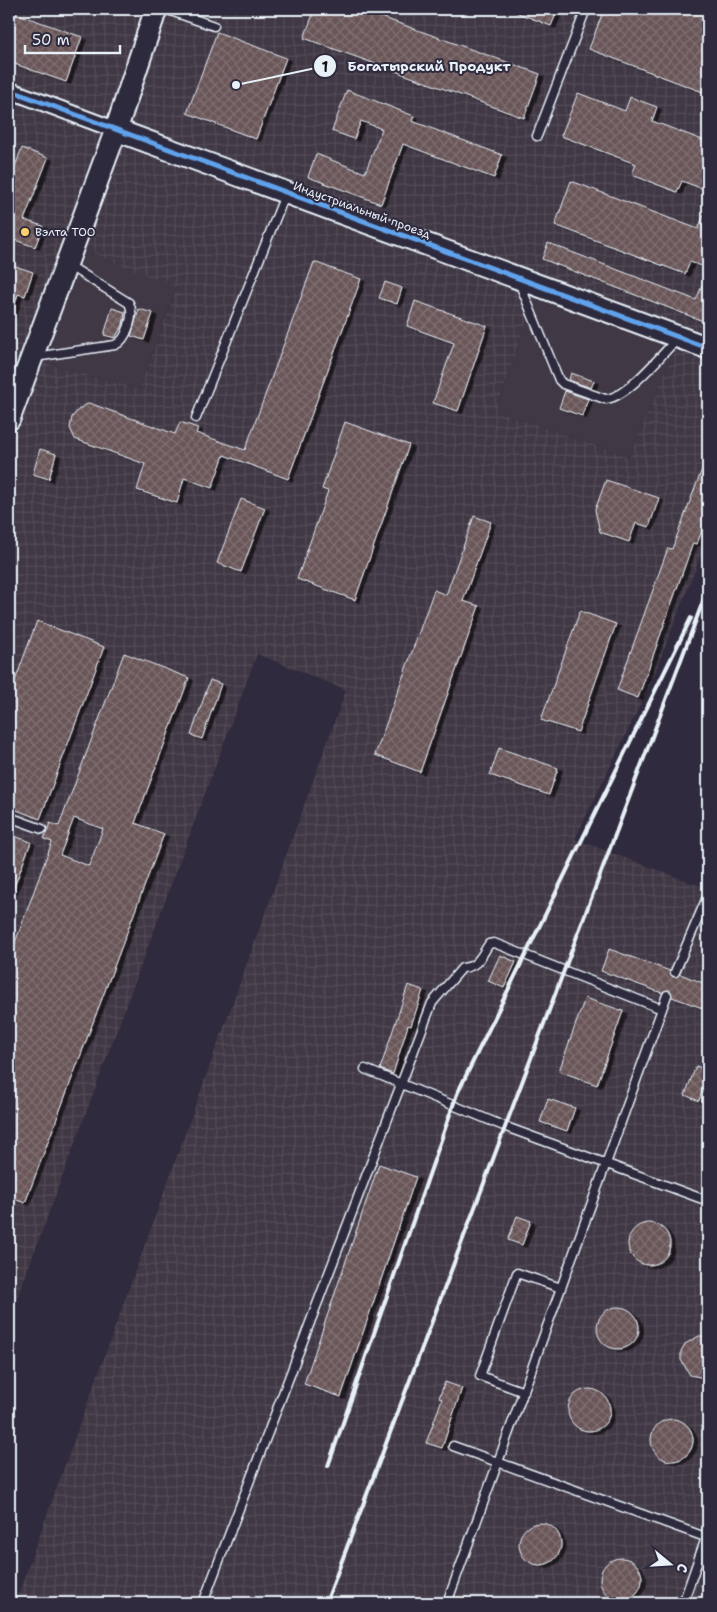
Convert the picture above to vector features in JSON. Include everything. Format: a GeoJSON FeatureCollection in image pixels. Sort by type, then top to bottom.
{"type":"FeatureCollection","features":[{"type":"Feature","properties":{"kind":"street"},"geometry":{"type":"LineString","coordinates":[[9,419],[116,130],[156,9]]}},
{"type":"Feature","properties":{"kind":"street","name":"Индустриальный проезд"},"geometry":{"type":"LineString","coordinates":[[9,90],[708,348]]}},
{"type":"Feature","properties":{"kind":"lane"},"geometry":{"type":"LineString","coordinates":[[165,9],[214,26]]}},
{"type":"Feature","properties":{"kind":"lane"},"geometry":{"type":"LineString","coordinates":[[537,136],[586,9]]}},
{"type":"Feature","properties":{"kind":"lane"},"geometry":{"type":"LineString","coordinates":[[196,418],[286,193]]}},
{"type":"Feature","properties":{"kind":"lane"},"geometry":{"type":"LineString","coordinates":[[31,358],[118,344],[124,337],[131,312],[129,303],[67,264]]}},
{"type":"Feature","properties":{"kind":"lane"},"geometry":{"type":"LineString","coordinates":[[518,279],[555,374],[563,384],[605,399],[612,399],[624,392],[679,337]]}},
{"type":"Feature","properties":{"kind":"lane"},"geometry":{"type":"LineString","coordinates":[[9,817],[42,830]]}},
{"type":"Feature","properties":{"kind":"lane"},"geometry":{"type":"LineString","coordinates":[[675,972],[708,895]]}},
{"type":"Feature","properties":{"kind":"lane"},"geometry":{"type":"LineString","coordinates":[[203,1603],[432,1003],[462,968],[472,968],[477,964],[489,944],[494,943],[662,1009]]}},
{"type":"Feature","properties":{"kind":"lane"},"geometry":{"type":"LineString","coordinates":[[447,1603],[667,995]]}},
{"type":"Feature","properties":{"kind":"lane"},"geometry":{"type":"LineString","coordinates":[[365,1069],[506,1128],[708,1201]]}},
{"type":"Feature","properties":{"kind":"lane"},"geometry":{"type":"LineString","coordinates":[[524,1392],[480,1376],[517,1272],[561,1288]]}},
{"type":"Feature","properties":{"kind":"lane"},"geometry":{"type":"LineString","coordinates":[[453,1446],[708,1536],[683,1603]]}},
{"type":"Feature","properties":{"kind":"shaded area"},"geometry":{"type":"Polygon","coordinates":[[[9,9],[146,9],[110,119],[9,81],[9,9]]]}},
{"type":"Feature","properties":{"kind":"shaded area"},"geometry":{"type":"Polygon","coordinates":[[[164,9],[708,9],[708,341],[126,126],[164,9]]]}},
{"type":"Feature","properties":{"kind":"shaded area"},"geometry":{"type":"Polygon","coordinates":[[[9,101],[104,135],[9,391],[9,101]]]}},
{"type":"Feature","properties":{"kind":"shaded area"},"geometry":{"type":"Polygon","coordinates":[[[119,145],[535,297],[496,411],[629,457],[676,347],[708,359],[708,537],[651,683],[575,839],[708,889],[708,1603],[15,1603],[346,690],[257,654],[9,1320],[9,447],[40,362],[139,389],[177,287],[81,249],[119,145]]]}},
{"type":"Feature","properties":{"kind":"shaded area"},"geometry":{"type":"Polygon","coordinates":[[[81,249],[177,286],[139,389],[40,362],[81,249]]]}},
{"type":"Feature","properties":{"kind":"shaded area"},"geometry":{"type":"Polygon","coordinates":[[[535,297],[676,347],[629,457],[496,411],[535,297]]]}},
{"type":"Feature","properties":{"kind":"building"},"geometry":{"type":"Polygon","coordinates":[[[315,9],[359,9],[540,74],[524,118],[304,38],[315,9]]]}},
{"type":"Feature","properties":{"kind":"building"},"geometry":{"type":"Polygon","coordinates":[[[508,9],[558,9],[551,26],[508,9]]]}},
{"type":"Feature","properties":{"kind":"building"},"geometry":{"type":"Polygon","coordinates":[[[604,9],[708,9],[708,94],[589,49],[604,9]]]}},
{"type":"Feature","properties":{"kind":"building"},"geometry":{"type":"Polygon","coordinates":[[[9,11],[82,37],[66,82],[9,62],[9,11]]]}},
{"type":"Feature","properties":{"kind":"building"},"geometry":{"type":"Polygon","coordinates":[[[217,32],[286,58],[256,139],[187,113],[217,32]]]}},
{"type":"Feature","properties":{"kind":"building"},"geometry":{"type":"Polygon","coordinates":[[[347,90],[414,116],[412,121],[502,155],[494,178],[403,144],[381,204],[308,177],[316,154],[365,173],[382,129],[361,121],[354,139],[332,131],[347,90]]]}},
{"type":"Feature","properties":{"kind":"building"},"geometry":{"type":"Polygon","coordinates":[[[578,93],[625,111],[630,97],[657,107],[652,121],[708,142],[708,191],[682,181],[677,192],[632,175],[636,164],[561,136],[578,93]]]}},
{"type":"Feature","properties":{"kind":"building"},"geometry":{"type":"Polygon","coordinates":[[[22,148],[48,158],[24,220],[43,226],[35,247],[9,238],[9,182],[22,148]]]}},
{"type":"Feature","properties":{"kind":"building"},"geometry":{"type":"Polygon","coordinates":[[[571,181],[698,229],[708,205],[708,268],[690,262],[685,274],[555,225],[571,181]]]}},
{"type":"Feature","properties":{"kind":"building"},"geometry":{"type":"Polygon","coordinates":[[[548,243],[696,300],[708,271],[708,323],[542,259],[548,243]]]}},
{"type":"Feature","properties":{"kind":"building"},"geometry":{"type":"Polygon","coordinates":[[[314,262],[361,279],[288,479],[224,455],[212,488],[184,478],[177,503],[137,490],[145,464],[75,439],[70,428],[72,417],[79,409],[89,403],[175,434],[180,422],[198,428],[196,433],[245,450],[314,262]]]}},
{"type":"Feature","properties":{"kind":"building"},"geometry":{"type":"Polygon","coordinates":[[[9,264],[33,272],[25,296],[18,294],[11,317],[9,316],[9,264]]]}},
{"type":"Feature","properties":{"kind":"building"},"geometry":{"type":"Polygon","coordinates":[[[385,282],[402,288],[397,304],[379,298],[385,282]]]}},
{"type":"Feature","properties":{"kind":"building"},"geometry":{"type":"Polygon","coordinates":[[[415,301],[487,326],[458,411],[433,403],[454,343],[407,326],[415,301]]]}},
{"type":"Feature","properties":{"kind":"building"},"geometry":{"type":"Polygon","coordinates":[[[112,308],[125,312],[123,325],[115,338],[104,335],[112,308]]]}},
{"type":"Feature","properties":{"kind":"building"},"geometry":{"type":"Polygon","coordinates":[[[139,309],[153,313],[144,340],[131,336],[139,309]]]}},
{"type":"Feature","properties":{"kind":"building"},"geometry":{"type":"Polygon","coordinates":[[[571,373],[594,381],[591,388],[569,380],[571,373]]]}},
{"type":"Feature","properties":{"kind":"building"},"geometry":{"type":"Polygon","coordinates":[[[565,391],[588,399],[582,416],[559,408],[565,391]]]}},
{"type":"Feature","properties":{"kind":"building"},"geometry":{"type":"Polygon","coordinates":[[[345,422],[409,445],[355,600],[297,579],[328,491],[322,489],[345,422]]]}},
{"type":"Feature","properties":{"kind":"building"},"geometry":{"type":"Polygon","coordinates":[[[40,449],[56,454],[49,479],[33,474],[40,449]]]}},
{"type":"Feature","properties":{"kind":"building"},"geometry":{"type":"Polygon","coordinates":[[[707,456],[708,514],[697,544],[693,543],[638,698],[617,690],[668,548],[672,549],[707,456]]]}},
{"type":"Feature","properties":{"kind":"building"},"geometry":{"type":"Polygon","coordinates":[[[606,480],[659,498],[649,527],[636,523],[629,542],[600,532],[595,510],[606,480]]]}},
{"type":"Feature","properties":{"kind":"building"},"geometry":{"type":"Polygon","coordinates":[[[241,499],[265,508],[241,572],[217,563],[241,499]]]}},
{"type":"Feature","properties":{"kind":"building"},"geometry":{"type":"Polygon","coordinates":[[[474,516],[491,522],[463,601],[479,606],[420,772],[375,755],[434,590],[446,595],[474,516]]]}},
{"type":"Feature","properties":{"kind":"building"},"geometry":{"type":"Polygon","coordinates":[[[580,611],[616,624],[578,732],[541,720],[580,611]]]}},
{"type":"Feature","properties":{"kind":"building"},"geometry":{"type":"Polygon","coordinates":[[[37,621],[104,647],[40,819],[9,807],[9,697],[37,621]]]}},
{"type":"Feature","properties":{"kind":"building"},"geometry":{"type":"Polygon","coordinates":[[[124,653],[189,678],[135,823],[164,834],[25,1203],[9,1197],[9,959],[52,842],[44,839],[50,823],[59,826],[124,653]],[[74,818],[60,855],[89,866],[103,829],[74,818]]]}},
{"type":"Feature","properties":{"kind":"building"},"geometry":{"type":"Polygon","coordinates":[[[210,680],[221,684],[202,739],[191,735],[210,680]]]}},
{"type":"Feature","properties":{"kind":"building"},"geometry":{"type":"Polygon","coordinates":[[[499,748],[558,768],[549,795],[490,775],[499,748]]]}},
{"type":"Feature","properties":{"kind":"building"},"geometry":{"type":"Polygon","coordinates":[[[9,834],[31,842],[10,898],[9,898],[9,834]]]}},
{"type":"Feature","properties":{"kind":"building"},"geometry":{"type":"Polygon","coordinates":[[[609,949],[670,971],[673,977],[680,974],[708,985],[708,1010],[672,997],[668,990],[662,993],[601,971],[609,949]]]}},
{"type":"Feature","properties":{"kind":"building"},"geometry":{"type":"Polygon","coordinates":[[[500,955],[516,962],[504,988],[488,981],[500,955]]]}},
{"type":"Feature","properties":{"kind":"building"},"geometry":{"type":"Polygon","coordinates":[[[408,985],[423,990],[411,1026],[408,1025],[393,1074],[380,1069],[408,985]]]}},
{"type":"Feature","properties":{"kind":"building"},"geometry":{"type":"Polygon","coordinates":[[[585,998],[623,1011],[597,1085],[559,1071],[585,998]]]}},
{"type":"Feature","properties":{"kind":"building"},"geometry":{"type":"Polygon","coordinates":[[[696,1066],[708,1070],[699,1101],[685,1095],[696,1066]]]}},
{"type":"Feature","properties":{"kind":"building"},"geometry":{"type":"Polygon","coordinates":[[[548,1099],[575,1108],[567,1131],[540,1122],[548,1099]]]}},
{"type":"Feature","properties":{"kind":"building"},"geometry":{"type":"Polygon","coordinates":[[[379,1164],[416,1177],[341,1397],[304,1384],[379,1164]]]}},
{"type":"Feature","properties":{"kind":"building"},"geometry":{"type":"Polygon","coordinates":[[[517,1216],[531,1221],[522,1245],[508,1240],[517,1216]]]}},
{"type":"Feature","properties":{"kind":"building"},"geometry":{"type":"Polygon","coordinates":[[[653,1223],[661,1226],[667,1232],[670,1244],[667,1256],[661,1262],[645,1265],[637,1262],[631,1256],[628,1240],[631,1232],[637,1226],[653,1223]]]}},
{"type":"Feature","properties":{"kind":"building"},"geometry":{"type":"Polygon","coordinates":[[[622,1307],[630,1310],[636,1316],[639,1328],[636,1340],[630,1346],[614,1349],[606,1346],[600,1340],[597,1324],[600,1316],[606,1310],[622,1307]]]}},
{"type":"Feature","properties":{"kind":"building"},"geometry":{"type":"Polygon","coordinates":[[[699,1336],[708,1336],[708,1379],[690,1375],[681,1360],[681,1351],[685,1344],[699,1336]]]}},
{"type":"Feature","properties":{"kind":"building"},"geometry":{"type":"Polygon","coordinates":[[[445,1382],[462,1388],[442,1448],[426,1443],[442,1399],[439,1398],[445,1382]]]}},
{"type":"Feature","properties":{"kind":"building"},"geometry":{"type":"Polygon","coordinates":[[[593,1389],[601,1392],[607,1398],[610,1410],[607,1422],[601,1428],[585,1431],[577,1428],[571,1422],[568,1406],[571,1398],[577,1392],[593,1389]]]}},
{"type":"Feature","properties":{"kind":"building"},"geometry":{"type":"Polygon","coordinates":[[[676,1419],[684,1422],[690,1428],[693,1440],[690,1452],[684,1458],[668,1461],[660,1458],[654,1452],[651,1436],[654,1428],[660,1422],[676,1419]]]}},
{"type":"Feature","properties":{"kind":"building"},"geometry":{"type":"Polygon","coordinates":[[[544,1523],[552,1526],[558,1532],[561,1544],[558,1556],[552,1562],[536,1565],[528,1562],[522,1556],[519,1540],[522,1532],[528,1526],[544,1523]]]}},
{"type":"Feature","properties":{"kind":"building"},"geometry":{"type":"Polygon","coordinates":[[[625,1558],[633,1561],[639,1567],[642,1579],[639,1591],[633,1597],[617,1600],[609,1597],[603,1591],[600,1575],[603,1567],[609,1561],[625,1558]]]}},
{"type":"Feature","properties":{"kind":"railway"},"geometry":{"type":"LineString","coordinates":[[326,1603],[708,588]]}},
{"type":"Feature","properties":{"kind":"railway"},"geometry":{"type":"LineString","coordinates":[[328,1466],[457,1094],[691,618]]}},
{"type":"Feature","properties":{"kind":"cycle path"},"geometry":{"type":"LineString","coordinates":[[9,90],[708,348]]}},
{"type":"Feature","properties":{"kind":"place","name":"Богатырский Продукт"},"geometry":{"type":"Point","coordinates":[236,85]}},
{"type":"Feature","properties":{"kind":"place","name":"Вэлта ТОО"},"geometry":{"type":"Point","coordinates":[25,232]}}]}
